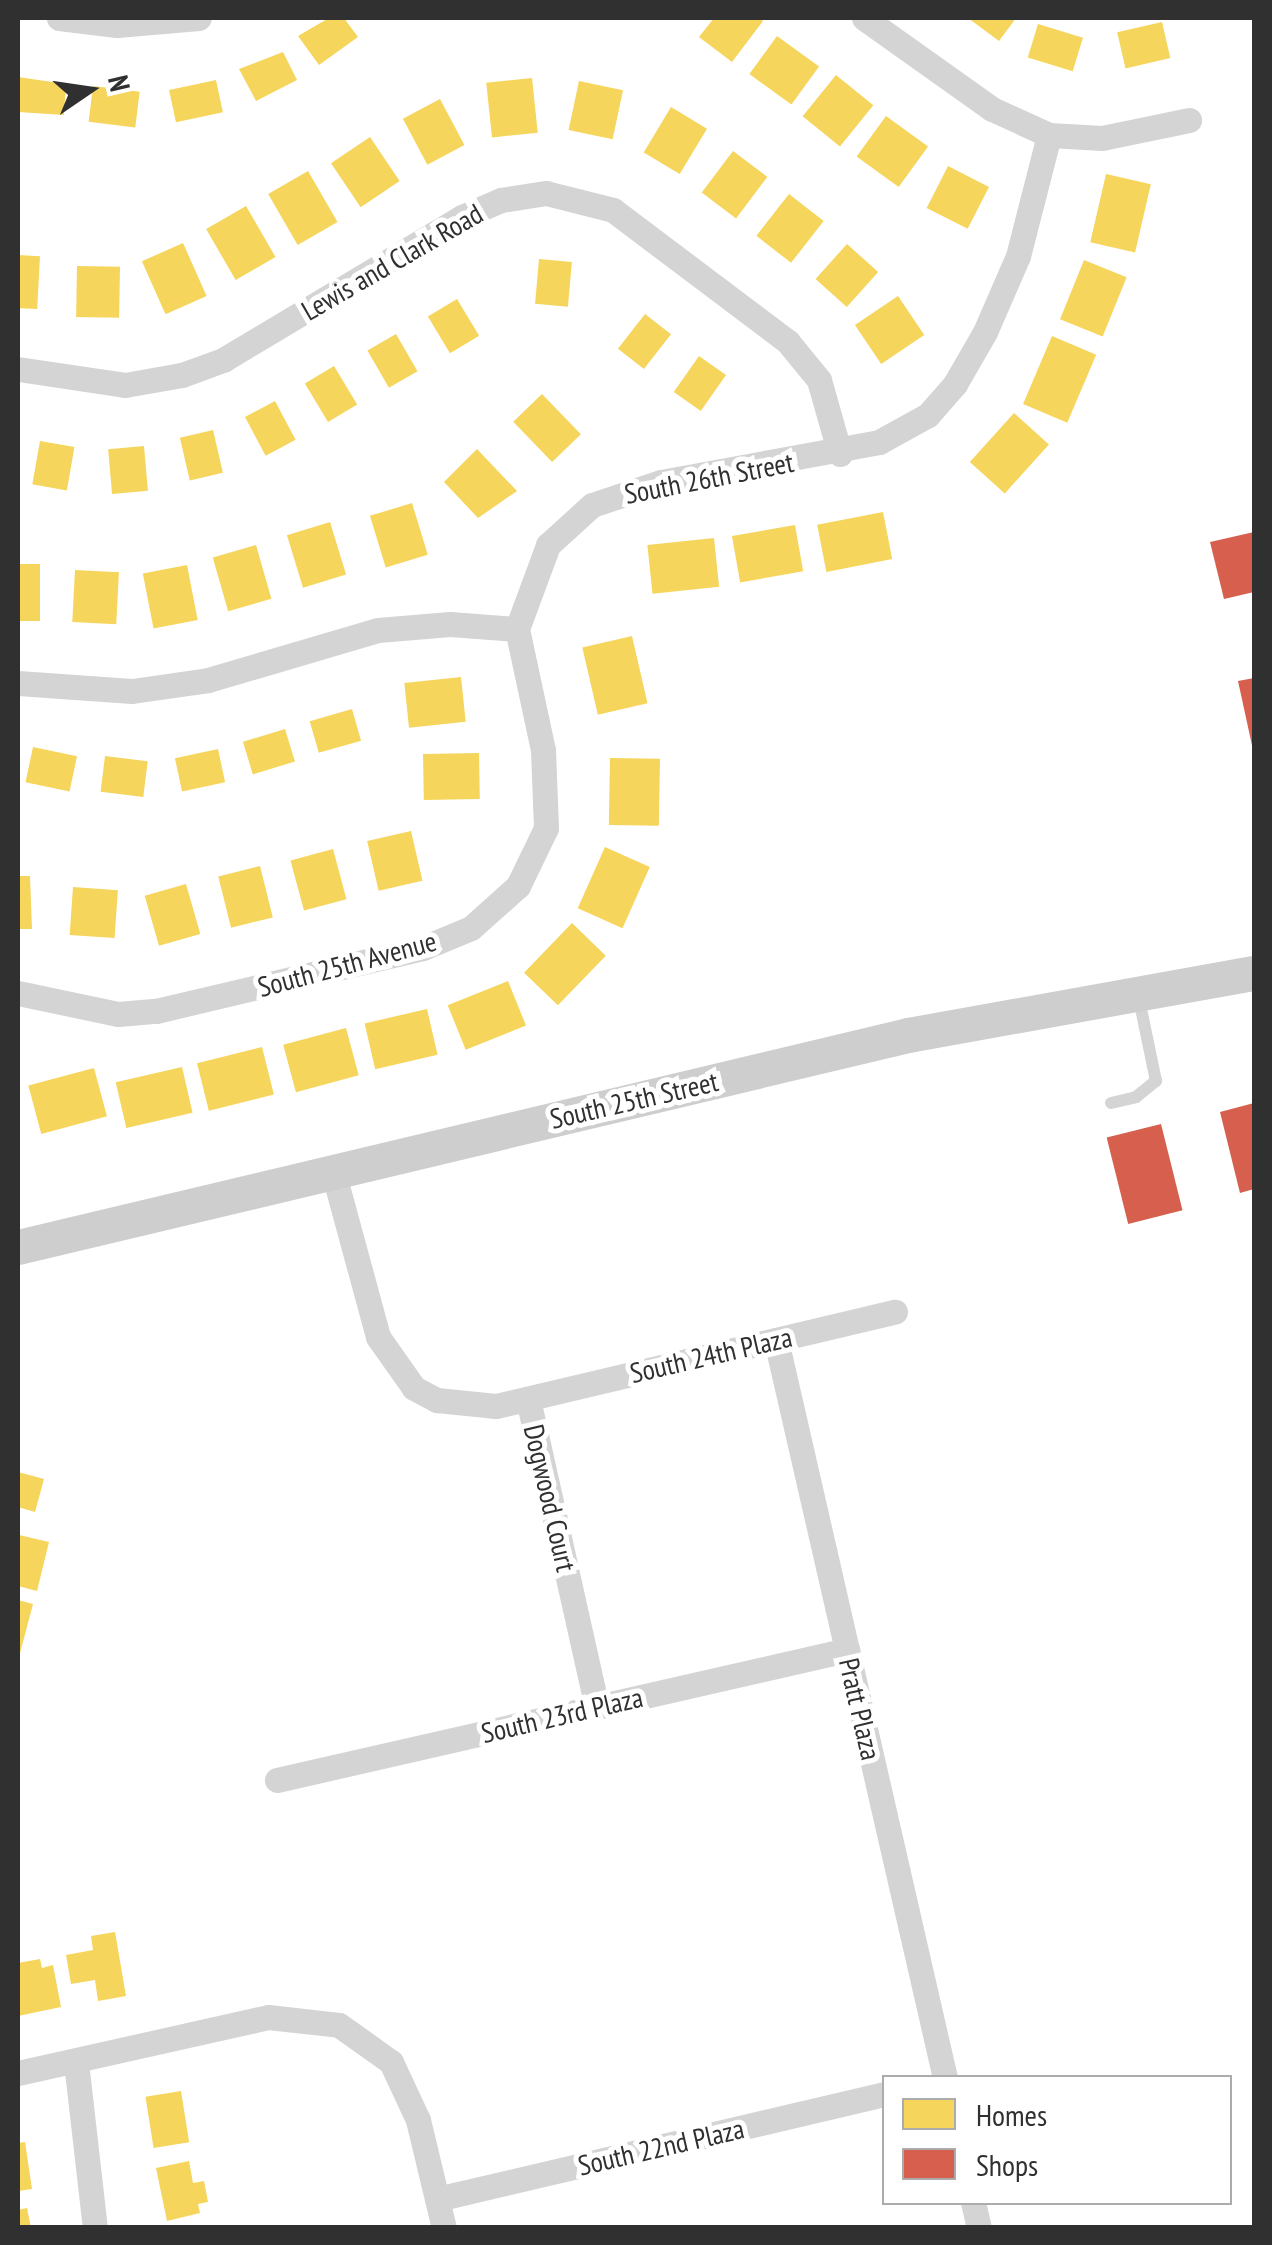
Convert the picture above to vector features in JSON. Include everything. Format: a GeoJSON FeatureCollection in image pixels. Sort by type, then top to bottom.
{"type":"FeatureCollection","features":[{"type":"Feature","properties":{"kind":"street"},"geometry":{"type":"LineString","coordinates":[[58,18],[118,25],[199,18]]}},
{"type":"Feature","properties":{"kind":"street"},"geometry":{"type":"LineString","coordinates":[[864,18],[992,109],[1049,135],[1102,138],[1189,120]]}},
{"type":"Feature","properties":{"kind":"street","name":"South 26th Street"},"geometry":{"type":"LineString","coordinates":[[517,629],[548,545],[592,506],[661,482],[840,454],[880,442],[928,415],[955,384],[1018,256],[1049,135]]}},
{"type":"Feature","properties":{"kind":"street","name":"Lewis and Clark Road"},"geometry":{"type":"LineString","coordinates":[[18,369],[125,385],[182,375],[223,360],[462,216],[501,200],[546,193],[612,210],[788,342],[819,380],[840,454]]}},
{"type":"Feature","properties":{"kind":"street"},"geometry":{"type":"LineString","coordinates":[[18,684],[132,691],[208,680],[378,630],[450,624],[517,629]]}},
{"type":"Feature","properties":{"kind":"street","name":"South 25th Avenue"},"geometry":{"type":"LineString","coordinates":[[18,993],[118,1014],[156,1011],[423,948],[471,928],[518,886],[546,828],[542,750],[517,629]]}},
{"type":"Feature","properties":{"kind":"street","name":"South 25th Street"},"geometry":{"type":"LineString","coordinates":[[19,1242],[908,1035],[1254,972]]}},
{"type":"Feature","properties":{"kind":"street","name":"Dogwood Court"},"geometry":{"type":"LineString","coordinates":[[333,1171],[378,1337],[414,1388],[464,1407],[528,1399],[597,1707]]}},
{"type":"Feature","properties":{"kind":"street","name":"South 24th Plaza"},"geometry":{"type":"LineString","coordinates":[[528,1399],[894,1312]]}},
{"type":"Feature","properties":{"kind":"street","name":"Pratt Plaza"},"geometry":{"type":"LineString","coordinates":[[776,1340],[944,2075]]}},
{"type":"Feature","properties":{"kind":"street","name":"South 23rd Plaza"},"geometry":{"type":"LineString","coordinates":[[278,1780],[847,1650]]}},
{"type":"Feature","properties":{"kind":"street"},"geometry":{"type":"LineString","coordinates":[[18,2073],[268,2017],[339,2025],[391,2062],[418,2120],[444,2228]]}},
{"type":"Feature","properties":{"kind":"street"},"geometry":{"type":"LineString","coordinates":[[76,2062],[95,2228]]}},
{"type":"Feature","properties":{"kind":"street","name":"South 22nd Plaza"},"geometry":{"type":"LineString","coordinates":[[437,2199],[882,2094]]}},
{"type":"Feature","properties":{"kind":"lane"},"geometry":{"type":"LineString","coordinates":[[1111,1103],[1136,1096],[1156,1081],[1137,992]]}},
{"type":"Feature","properties":{"kind":"building: Homes"},"geometry":{"type":"Polygon","coordinates":[[[329,18],[344,18],[358,37],[319,65],[298,36],[329,18]]]}},
{"type":"Feature","properties":{"kind":"building: Homes"},"geometry":{"type":"Polygon","coordinates":[[[714,18],[763,21],[732,62],[699,37],[714,18]]]}},
{"type":"Feature","properties":{"kind":"building: Homes"},"geometry":{"type":"Polygon","coordinates":[[[968,18],[1016,18],[999,41],[968,18]]]}},
{"type":"Feature","properties":{"kind":"building: Homes"},"geometry":{"type":"Polygon","coordinates":[[[1162,22],[1170,58],[1126,68],[1117,32],[1162,22]]]}},
{"type":"Feature","properties":{"kind":"building: Homes"},"geometry":{"type":"Polygon","coordinates":[[[1038,24],[1083,38],[1073,71],[1028,57],[1038,24]]]}},
{"type":"Feature","properties":{"kind":"building: Homes"},"geometry":{"type":"Polygon","coordinates":[[[777,36],[819,67],[791,105],[749,74],[777,36]]]}},
{"type":"Feature","properties":{"kind":"building: Homes"},"geometry":{"type":"Polygon","coordinates":[[[283,52],[297,80],[256,101],[239,69],[283,52]]]}},
{"type":"Feature","properties":{"kind":"building: Homes"},"geometry":{"type":"Polygon","coordinates":[[[836,75],[873,105],[840,146],[803,116],[836,75]]]}},
{"type":"Feature","properties":{"kind":"building: Homes"},"geometry":{"type":"Polygon","coordinates":[[[18,77],[66,84],[64,115],[18,112],[18,77]]]}},
{"type":"Feature","properties":{"kind":"building: Homes"},"geometry":{"type":"Polygon","coordinates":[[[532,78],[538,133],[492,138],[486,83],[532,78]]]}},
{"type":"Feature","properties":{"kind":"building: Homes"},"geometry":{"type":"Polygon","coordinates":[[[216,80],[223,112],[176,122],[169,90],[216,80]]]}},
{"type":"Feature","properties":{"kind":"building: Homes"},"geometry":{"type":"Polygon","coordinates":[[[579,81],[623,90],[613,139],[569,130],[579,81]]]}},
{"type":"Feature","properties":{"kind":"building: Homes"},"geometry":{"type":"Polygon","coordinates":[[[93,86],[140,92],[135,127],[89,122],[93,86]]]}},
{"type":"Feature","properties":{"kind":"building: Homes"},"geometry":{"type":"Polygon","coordinates":[[[440,99],[464,145],[427,165],[403,119],[440,99]]]}},
{"type":"Feature","properties":{"kind":"building: Homes"},"geometry":{"type":"Polygon","coordinates":[[[671,107],[707,129],[680,174],[644,152],[671,107]]]}},
{"type":"Feature","properties":{"kind":"building: Homes"},"geometry":{"type":"Polygon","coordinates":[[[886,116],[928,147],[899,187],[857,156],[886,116]]]}},
{"type":"Feature","properties":{"kind":"building: Homes"},"geometry":{"type":"Polygon","coordinates":[[[370,137],[400,181],[361,207],[331,163],[370,137]]]}},
{"type":"Feature","properties":{"kind":"building: Homes"},"geometry":{"type":"Polygon","coordinates":[[[733,151],[767,177],[736,218],[702,193],[733,151]]]}},
{"type":"Feature","properties":{"kind":"building: Homes"},"geometry":{"type":"Polygon","coordinates":[[[948,166],[989,187],[968,229],[927,208],[948,166]]]}},
{"type":"Feature","properties":{"kind":"building: Homes"},"geometry":{"type":"Polygon","coordinates":[[[308,171],[338,222],[298,245],[268,194],[308,171]]]}},
{"type":"Feature","properties":{"kind":"building: Homes"},"geometry":{"type":"Polygon","coordinates":[[[1106,174],[1151,184],[1135,253],[1090,242],[1106,174]]]}},
{"type":"Feature","properties":{"kind":"building: Homes"},"geometry":{"type":"Polygon","coordinates":[[[789,194],[824,221],[791,263],[756,236],[789,194]]]}},
{"type":"Feature","properties":{"kind":"building: Homes"},"geometry":{"type":"Polygon","coordinates":[[[246,206],[276,257],[236,280],[206,229],[246,206]]]}},
{"type":"Feature","properties":{"kind":"building: Homes"},"geometry":{"type":"Polygon","coordinates":[[[183,243],[207,296],[165,314],[142,261],[183,243]]]}},
{"type":"Feature","properties":{"kind":"building: Homes"},"geometry":{"type":"Polygon","coordinates":[[[847,244],[878,272],[847,307],[816,279],[847,244]]]}},
{"type":"Feature","properties":{"kind":"building: Homes"},"geometry":{"type":"Polygon","coordinates":[[[18,255],[40,256],[37,309],[18,308],[18,255]]]}},
{"type":"Feature","properties":{"kind":"building: Homes"},"geometry":{"type":"Polygon","coordinates":[[[539,259],[572,262],[568,307],[535,304],[539,259]]]}},
{"type":"Feature","properties":{"kind":"building: Homes"},"geometry":{"type":"Polygon","coordinates":[[[1084,260],[1127,277],[1103,337],[1060,319],[1084,260]]]}},
{"type":"Feature","properties":{"kind":"building: Homes"},"geometry":{"type":"Polygon","coordinates":[[[77,266],[120,267],[119,318],[76,317],[77,266]]]}},
{"type":"Feature","properties":{"kind":"building: Homes"},"geometry":{"type":"Polygon","coordinates":[[[898,296],[924,335],[881,364],[855,325],[898,296]]]}},
{"type":"Feature","properties":{"kind":"building: Homes"},"geometry":{"type":"Polygon","coordinates":[[[457,299],[479,336],[450,353],[428,317],[457,299]]]}},
{"type":"Feature","properties":{"kind":"building: Homes"},"geometry":{"type":"Polygon","coordinates":[[[645,314],[671,334],[644,369],[618,349],[645,314]]]}},
{"type":"Feature","properties":{"kind":"building: Homes"},"geometry":{"type":"Polygon","coordinates":[[[396,334],[418,371],[389,388],[367,350],[396,334]]]}},
{"type":"Feature","properties":{"kind":"building: Homes"},"geometry":{"type":"Polygon","coordinates":[[[1052,336],[1096,355],[1067,423],[1023,404],[1052,336]]]}},
{"type":"Feature","properties":{"kind":"building: Homes"},"geometry":{"type":"Polygon","coordinates":[[[699,356],[726,375],[701,411],[674,392],[699,356]]]}},
{"type":"Feature","properties":{"kind":"building: Homes"},"geometry":{"type":"Polygon","coordinates":[[[334,366],[357,405],[328,422],[305,384],[334,366]]]}},
{"type":"Feature","properties":{"kind":"building: Homes"},"geometry":{"type":"Polygon","coordinates":[[[542,394],[581,434],[552,462],[513,422],[542,394]]]}},
{"type":"Feature","properties":{"kind":"building: Homes"},"geometry":{"type":"Polygon","coordinates":[[[275,401],[296,440],[266,456],[245,417],[275,401]]]}},
{"type":"Feature","properties":{"kind":"building: Homes"},"geometry":{"type":"Polygon","coordinates":[[[1014,413],[1049,444],[1005,493],[970,462],[1014,413]]]}},
{"type":"Feature","properties":{"kind":"building: Homes"},"geometry":{"type":"Polygon","coordinates":[[[213,430],[223,473],[190,481],[180,438],[213,430]]]}},
{"type":"Feature","properties":{"kind":"building: Homes"},"geometry":{"type":"Polygon","coordinates":[[[40,441],[74,447],[67,490],[32,484],[40,441]]]}},
{"type":"Feature","properties":{"kind":"building: Homes"},"geometry":{"type":"Polygon","coordinates":[[[144,446],[148,491],[112,494],[108,449],[144,446]]]}},
{"type":"Feature","properties":{"kind":"building: Homes"},"geometry":{"type":"Polygon","coordinates":[[[477,449],[517,491],[478,518],[444,482],[477,449]]]}},
{"type":"Feature","properties":{"kind":"building: Homes"},"geometry":{"type":"Polygon","coordinates":[[[412,503],[428,555],[386,568],[370,516],[412,503]]]}},
{"type":"Feature","properties":{"kind":"building: Homes"},"geometry":{"type":"Polygon","coordinates":[[[883,512],[892,559],[826,572],[817,525],[883,512]]]}},
{"type":"Feature","properties":{"kind":"building: Homes"},"geometry":{"type":"Polygon","coordinates":[[[330,522],[346,575],[303,588],[287,535],[330,522]]]}},
{"type":"Feature","properties":{"kind":"building: Homes"},"geometry":{"type":"Polygon","coordinates":[[[795,525],[803,571],[740,582],[732,536],[795,525]]]}},
{"type":"Feature","properties":{"kind":"building: Homes"},"geometry":{"type":"Polygon","coordinates":[[[714,538],[719,587],[652,594],[647,545],[714,538]]]}},
{"type":"Feature","properties":{"kind":"building: Homes"},"geometry":{"type":"Polygon","coordinates":[[[256,545],[271,599],[228,611],[213,557],[256,545]]]}},
{"type":"Feature","properties":{"kind":"building: Homes"},"geometry":{"type":"Polygon","coordinates":[[[18,564],[40,564],[40,621],[18,621],[18,564]]]}},
{"type":"Feature","properties":{"kind":"building: Homes"},"geometry":{"type":"Polygon","coordinates":[[[187,565],[198,620],[154,629],[143,574],[187,565]]]}},
{"type":"Feature","properties":{"kind":"building: Homes"},"geometry":{"type":"Polygon","coordinates":[[[75,570],[119,572],[116,624],[72,622],[75,570]]]}},
{"type":"Feature","properties":{"kind":"building: Homes"},"geometry":{"type":"Polygon","coordinates":[[[632,636],[648,703],[598,715],[582,647],[632,636]]]}},
{"type":"Feature","properties":{"kind":"building: Homes"},"geometry":{"type":"Polygon","coordinates":[[[461,677],[466,722],[409,728],[404,683],[461,677]]]}},
{"type":"Feature","properties":{"kind":"building: Homes"},"geometry":{"type":"Polygon","coordinates":[[[352,709],[361,741],[319,753],[310,721],[352,709]]]}},
{"type":"Feature","properties":{"kind":"building: Homes"},"geometry":{"type":"Polygon","coordinates":[[[285,729],[295,762],[253,774],[243,742],[285,729]]]}},
{"type":"Feature","properties":{"kind":"building: Homes"},"geometry":{"type":"Polygon","coordinates":[[[33,747],[77,756],[70,792],[26,782],[33,747]]]}},
{"type":"Feature","properties":{"kind":"building: Homes"},"geometry":{"type":"Polygon","coordinates":[[[218,749],[225,782],[182,791],[175,758],[218,749]]]}},
{"type":"Feature","properties":{"kind":"building: Homes"},"geometry":{"type":"Polygon","coordinates":[[[479,753],[480,799],[424,800],[423,754],[479,753]]]}},
{"type":"Feature","properties":{"kind":"building: Homes"},"geometry":{"type":"Polygon","coordinates":[[[105,756],[148,761],[143,797],[101,792],[105,756]]]}},
{"type":"Feature","properties":{"kind":"building: Homes"},"geometry":{"type":"Polygon","coordinates":[[[610,758],[660,759],[659,826],[609,825],[610,758]]]}},
{"type":"Feature","properties":{"kind":"building: Homes"},"geometry":{"type":"Polygon","coordinates":[[[411,831],[422,881],[379,891],[367,841],[411,831]]]}},
{"type":"Feature","properties":{"kind":"building: Homes"},"geometry":{"type":"Polygon","coordinates":[[[605,847],[650,867],[623,928],[578,908],[605,847]]]}},
{"type":"Feature","properties":{"kind":"building: Homes"},"geometry":{"type":"Polygon","coordinates":[[[333,849],[346,899],[304,911],[290,860],[333,849]]]}},
{"type":"Feature","properties":{"kind":"building: Homes"},"geometry":{"type":"Polygon","coordinates":[[[260,866],[273,917],[231,928],[218,876],[260,866]]]}},
{"type":"Feature","properties":{"kind":"building: Homes"},"geometry":{"type":"Polygon","coordinates":[[[18,876],[30,876],[32,929],[18,929],[18,876]]]}},
{"type":"Feature","properties":{"kind":"building: Homes"},"geometry":{"type":"Polygon","coordinates":[[[186,884],[200,934],[159,946],[145,896],[186,884]]]}},
{"type":"Feature","properties":{"kind":"building: Homes"},"geometry":{"type":"Polygon","coordinates":[[[73,887],[118,890],[115,938],[70,935],[73,887]]]}},
{"type":"Feature","properties":{"kind":"building: Homes"},"geometry":{"type":"Polygon","coordinates":[[[572,923],[606,956],[558,1005],[524,973],[572,923]]]}},
{"type":"Feature","properties":{"kind":"building: Homes"},"geometry":{"type":"Polygon","coordinates":[[[508,981],[526,1026],[466,1050],[448,1005],[508,981]]]}},
{"type":"Feature","properties":{"kind":"building: Homes"},"geometry":{"type":"Polygon","coordinates":[[[427,1009],[438,1055],[375,1069],[365,1023],[427,1009]]]}},
{"type":"Feature","properties":{"kind":"building: Homes"},"geometry":{"type":"Polygon","coordinates":[[[346,1028],[359,1075],[296,1092],[283,1045],[346,1028]]]}},
{"type":"Feature","properties":{"kind":"building: Homes"},"geometry":{"type":"Polygon","coordinates":[[[262,1047],[274,1095],[209,1111],[197,1063],[262,1047]]]}},
{"type":"Feature","properties":{"kind":"building: Homes"},"geometry":{"type":"Polygon","coordinates":[[[182,1067],[193,1113],[126,1128],[116,1082],[182,1067]]]}},
{"type":"Feature","properties":{"kind":"building: Homes"},"geometry":{"type":"Polygon","coordinates":[[[94,1068],[107,1116],[41,1134],[28,1086],[94,1068]]]}},
{"type":"Feature","properties":{"kind":"building: Homes"},"geometry":{"type":"Polygon","coordinates":[[[18,1472],[44,1479],[35,1512],[18,1507],[18,1472]]]}},
{"type":"Feature","properties":{"kind":"building: Homes"},"geometry":{"type":"Polygon","coordinates":[[[19,1535],[49,1542],[37,1591],[18,1586],[19,1535]]]}},
{"type":"Feature","properties":{"kind":"building: Homes"},"geometry":{"type":"Polygon","coordinates":[[[18,1600],[33,1604],[19,1657],[18,1657],[18,1600]]]}},
{"type":"Feature","properties":{"kind":"building: Homes"},"geometry":{"type":"Polygon","coordinates":[[[115,1932],[126,1996],[98,2001],[95,1980],[71,1984],[66,1955],[93,1950],[91,1936],[115,1932]]]}},
{"type":"Feature","properties":{"kind":"building: Homes"},"geometry":{"type":"Polygon","coordinates":[[[40,1959],[42,1968],[53,1965],[61,2007],[18,2016],[18,1963],[40,1959]]]}},
{"type":"Feature","properties":{"kind":"building: Homes"},"geometry":{"type":"Polygon","coordinates":[[[181,2091],[189,2142],[154,2148],[145,2097],[181,2091]]]}},
{"type":"Feature","properties":{"kind":"building: Homes"},"geometry":{"type":"Polygon","coordinates":[[[25,2142],[32,2189],[18,2191],[18,2143],[25,2142]]]}},
{"type":"Feature","properties":{"kind":"building: Homes"},"geometry":{"type":"Polygon","coordinates":[[[189,2161],[193,2183],[204,2181],[208,2202],[198,2204],[200,2213],[167,2221],[156,2168],[189,2161]]]}},
{"type":"Feature","properties":{"kind":"building: Homes"},"geometry":{"type":"Polygon","coordinates":[[[27,2208],[31,2228],[18,2228],[18,2210],[27,2208]]]}},
{"type":"Feature","properties":{"kind":"building: Shops"},"geometry":{"type":"Polygon","coordinates":[[[1254,532],[1254,592],[1224,599],[1210,542],[1254,532]]]}},
{"type":"Feature","properties":{"kind":"building: Shops"},"geometry":{"type":"Polygon","coordinates":[[[1254,678],[1254,750],[1253,750],[1238,681],[1254,678]]]}},
{"type":"Feature","properties":{"kind":"building: Shops"},"geometry":{"type":"Polygon","coordinates":[[[1254,1103],[1254,1189],[1240,1193],[1220,1112],[1254,1103]]]}},
{"type":"Feature","properties":{"kind":"building: Shops"},"geometry":{"type":"Polygon","coordinates":[[[1161,1124],[1183,1210],[1128,1224],[1107,1138],[1161,1124]]]}}]}
